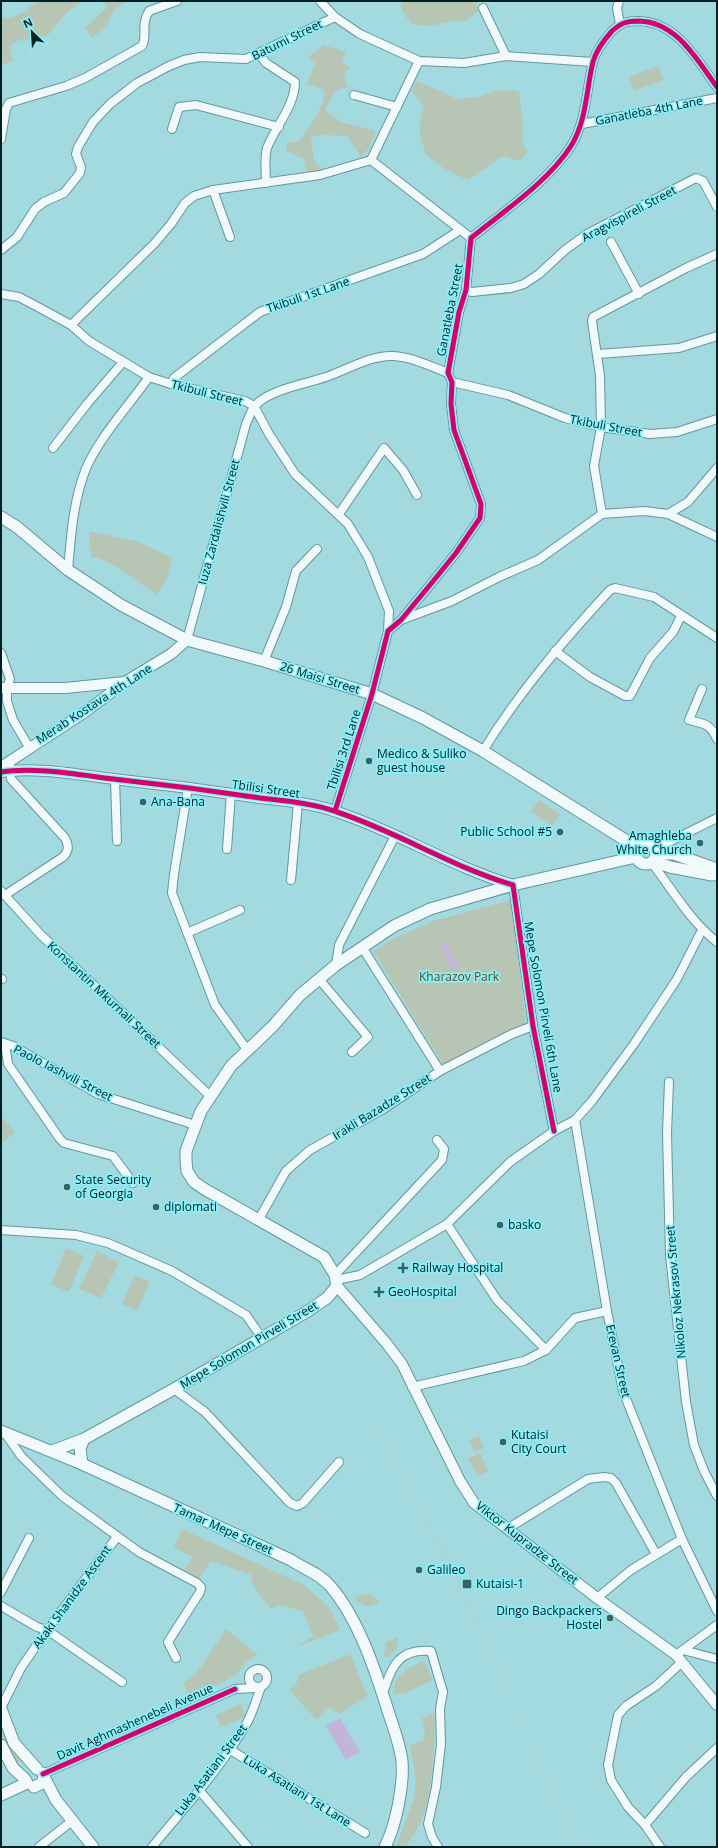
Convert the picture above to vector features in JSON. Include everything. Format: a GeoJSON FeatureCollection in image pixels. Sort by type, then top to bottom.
{"type":"FeatureCollection","features":[{"type":"Feature","properties":{"kind":"main road","name":"26 Maisi Street"},"geometry":{"type":"LineString","coordinates":[[1,517],[17,527],[68,570],[120,605],[187,640],[264,661],[372,694],[423,718],[483,751],[637,853],[644,864],[654,857]]}},
{"type":"Feature","properties":{"kind":"main road"},"geometry":{"type":"LineString","coordinates":[[336,1280],[328,1262],[319,1253],[206,1190],[194,1182],[187,1171],[186,1156],[195,1125],[210,1096],[231,1066],[248,1051],[300,996],[336,965],[394,926],[430,909],[513,885],[637,853],[641,846],[647,844],[654,857],[670,867],[712,875],[717,874]]}},
{"type":"Feature","properties":{"kind":"main road"},"geometry":{"type":"LineString","coordinates":[[654,857],[674,854],[717,869]]}},
{"type":"Feature","properties":{"kind":"main road","name":"Mepe Solomon Pirveli Street"},"geometry":{"type":"LineString","coordinates":[[52,1452],[84,1439],[174,1389],[308,1311],[327,1298],[336,1280]]}},
{"type":"Feature","properties":{"kind":"main road","name":"Tamar Mepe Street"},"geometry":{"type":"LineString","coordinates":[[3,1432],[82,1464],[291,1560],[324,1580],[344,1605],[356,1626],[383,1693],[398,1740],[402,1760],[402,1781],[399,1801],[385,1847]]}},
{"type":"Feature","properties":{"kind":"main road"},"geometry":{"type":"LineString","coordinates":[[82,1464],[80,1448],[84,1439]]}},
{"type":"Feature","properties":{"kind":"main road"},"geometry":{"type":"LineString","coordinates":[[1,1708],[14,1743],[41,1773],[56,1800],[93,1847]]}},
{"type":"Feature","properties":{"kind":"main road"},"geometry":{"type":"LineString","coordinates":[[1,1745],[13,1768],[29,1783],[56,1800]]}},
{"type":"Feature","properties":{"kind":"main road"},"geometry":{"type":"LineString","coordinates":[[29,1783],[26,1774],[30,1770],[41,1773]]}},
{"type":"Feature","properties":{"kind":"main road"},"geometry":{"type":"LineString","coordinates":[[1,1795],[29,1783],[42,1783],[41,1773]]}},
{"type":"Feature","properties":{"kind":"street"},"geometry":{"type":"LineString","coordinates":[[1,139],[6,109],[9,103],[66,86],[86,78],[142,46],[144,42],[144,24],[149,11],[177,1]]}},
{"type":"Feature","properties":{"kind":"street"},"geometry":{"type":"LineString","coordinates":[[320,1],[334,17],[360,34],[419,61],[464,63],[506,56],[593,62]]}},
{"type":"Feature","properties":{"kind":"street"},"geometry":{"type":"LineString","coordinates":[[619,1],[617,8],[620,24]]}},
{"type":"Feature","properties":{"kind":"street"},"geometry":{"type":"LineString","coordinates":[[483,8],[506,56]]}},
{"type":"Feature","properties":{"kind":"street","name":"Batumi Street"},"geometry":{"type":"LineString","coordinates":[[1,250],[17,237],[35,209],[44,202],[64,193],[80,173],[81,167],[76,154],[78,147],[93,122],[110,104],[137,84],[169,66],[184,60],[200,57],[246,59],[334,17]]}},
{"type":"Feature","properties":{"kind":"street"},"geometry":{"type":"LineString","coordinates":[[371,160],[471,238],[552,169],[571,146],[582,124],[593,62],[597,52],[607,37],[620,24],[631,21],[650,22],[672,32],[686,44],[717,87]]}},
{"type":"Feature","properties":{"kind":"street"},"geometry":{"type":"LineString","coordinates":[[258,54],[266,63],[295,82],[295,91],[280,127],[267,149],[266,183]]}},
{"type":"Feature","properties":{"kind":"street"},"geometry":{"type":"LineString","coordinates":[[71,325],[154,244],[171,224],[185,203],[194,196],[213,190],[320,176],[371,160],[419,61]]}},
{"type":"Feature","properties":{"kind":"street"},"geometry":{"type":"LineString","coordinates":[[354,95],[397,107]]}},
{"type":"Feature","properties":{"kind":"street","name":"Ganatleba 4th Lane"},"geometry":{"type":"LineString","coordinates":[[582,124],[717,98]]}},
{"type":"Feature","properties":{"kind":"street"},"geometry":{"type":"LineString","coordinates":[[172,129],[179,107],[196,105],[280,127]]}},
{"type":"Feature","properties":{"kind":"street","name":"Aragvispireli Street"},"geometry":{"type":"LineString","coordinates":[[466,290],[472,292],[511,288],[524,284],[539,274],[564,250],[587,234],[696,178],[703,181],[717,207]]}},
{"type":"Feature","properties":{"kind":"street"},"geometry":{"type":"LineString","coordinates":[[213,190],[230,237]]}},
{"type":"Feature","properties":{"kind":"street","name":"Tkibuli 1st Lane"},"geometry":{"type":"LineString","coordinates":[[171,384],[174,378],[260,312],[423,254],[460,230]]}},
{"type":"Feature","properties":{"kind":"street","name":"Ganatleba Street"},"geometry":{"type":"LineString","coordinates":[[388,631],[401,620],[456,553],[480,518],[481,504],[454,430],[451,404],[452,382],[448,372],[459,312],[466,290],[471,238]]}},
{"type":"Feature","properties":{"kind":"street"},"geometry":{"type":"LineString","coordinates":[[611,242],[639,294]]}},
{"type":"Feature","properties":{"kind":"street"},"geometry":{"type":"LineString","coordinates":[[602,514],[594,466],[601,427],[600,376],[592,321],[593,316],[639,294],[686,268],[717,254]]}},
{"type":"Feature","properties":{"kind":"street","name":"Tkibuli Street"},"geometry":{"type":"LineString","coordinates":[[1,294],[18,297],[71,325],[88,341],[149,377],[171,384],[245,401],[254,406],[262,400],[282,391],[328,376],[374,358],[392,356],[409,358],[448,372]]}},
{"type":"Feature","properties":{"kind":"street"},"geometry":{"type":"LineString","coordinates":[[598,354],[679,348],[717,336]]}},
{"type":"Feature","properties":{"kind":"street"},"geometry":{"type":"LineString","coordinates":[[53,448],[87,404],[123,362]]}},
{"type":"Feature","properties":{"kind":"street"},"geometry":{"type":"LineString","coordinates":[[68,570],[72,522],[86,470],[111,429],[149,377]]}},
{"type":"Feature","properties":{"kind":"street","name":"Tkibuli Street"},"geometry":{"type":"LineString","coordinates":[[452,382],[508,395],[566,418],[601,427],[650,434],[677,432],[717,419]]}},
{"type":"Feature","properties":{"kind":"street"},"geometry":{"type":"LineString","coordinates":[[254,406],[269,434],[295,474],[348,524],[368,557],[389,611],[388,631],[372,694]]}},
{"type":"Feature","properties":{"kind":"street","name":"Iuza Zardalishvili Street"},"geometry":{"type":"LineString","coordinates":[[187,640],[246,424],[254,406]]}},
{"type":"Feature","properties":{"kind":"street"},"geometry":{"type":"LineString","coordinates":[[339,514],[384,448],[403,470],[417,495]]}},
{"type":"Feature","properties":{"kind":"street"},"geometry":{"type":"LineString","coordinates":[[668,514],[688,502],[717,468]]}},
{"type":"Feature","properties":{"kind":"street"},"geometry":{"type":"LineString","coordinates":[[401,620],[452,601],[499,577],[538,560],[602,514],[645,511],[668,514],[717,537]]}},
{"type":"Feature","properties":{"kind":"street"},"geometry":{"type":"LineString","coordinates":[[264,661],[286,607],[296,570],[317,549]]}},
{"type":"Feature","properties":{"kind":"street"},"geometry":{"type":"LineString","coordinates":[[483,751],[520,695],[555,651],[610,590],[615,588],[654,598],[717,638]]}},
{"type":"Feature","properties":{"kind":"street"},"geometry":{"type":"LineString","coordinates":[[555,651],[590,677],[624,696],[630,696],[650,658],[673,632],[681,616]]}},
{"type":"Feature","properties":{"kind":"street","name":"Merab Kostava 4th Lane"},"geometry":{"type":"LineString","coordinates":[[5,768],[29,747],[85,712],[125,682],[171,654],[187,640]]}},
{"type":"Feature","properties":{"kind":"street"},"geometry":{"type":"LineString","coordinates":[[1,653],[10,680],[4,688],[7,701],[14,720],[29,747]]}},
{"type":"Feature","properties":{"kind":"street"},"geometry":{"type":"LineString","coordinates":[[4,688],[65,688],[125,682]]}},
{"type":"Feature","properties":{"kind":"street"},"geometry":{"type":"LineString","coordinates":[[702,689],[689,720],[707,724],[713,730],[717,739]]}},
{"type":"Feature","properties":{"kind":"street","name":"Tbilisi 3rd Lane"},"geometry":{"type":"LineString","coordinates":[[335,811],[372,694]]}},
{"type":"Feature","properties":{"kind":"street"},"geometry":{"type":"LineString","coordinates":[[3,893],[64,858],[67,853],[68,846],[65,838],[11,778],[5,768]]}},
{"type":"Feature","properties":{"kind":"street","name":"Tbilisi Street"},"geometry":{"type":"LineString","coordinates":[[5,768],[188,788],[298,803],[335,811],[362,821],[453,863],[513,885]]}},
{"type":"Feature","properties":{"kind":"street"},"geometry":{"type":"LineString","coordinates":[[115,779],[117,841]]}},
{"type":"Feature","properties":{"kind":"street"},"geometry":{"type":"LineString","coordinates":[[188,788],[172,893],[215,1005],[248,1051]]}},
{"type":"Feature","properties":{"kind":"street"},"geometry":{"type":"LineString","coordinates":[[227,849],[231,794]]}},
{"type":"Feature","properties":{"kind":"street"},"geometry":{"type":"LineString","coordinates":[[291,880],[298,803]]}},
{"type":"Feature","properties":{"kind":"street"},"geometry":{"type":"LineString","coordinates":[[717,818],[654,857],[684,909],[702,930],[717,942]]}},
{"type":"Feature","properties":{"kind":"street"},"geometry":{"type":"LineString","coordinates":[[336,965],[339,946],[396,836]]}},
{"type":"Feature","properties":{"kind":"street","name":"Mepe Solomon Pirveli 6th Lane"},"geometry":{"type":"LineString","coordinates":[[513,885],[534,1026],[554,1131]]}},
{"type":"Feature","properties":{"kind":"street","name":"Konstantin Mkurnali Street"},"geometry":{"type":"LineString","coordinates":[[3,893],[40,934],[210,1096]]}},
{"type":"Feature","properties":{"kind":"street"},"geometry":{"type":"LineString","coordinates":[[187,933],[240,910]]}},
{"type":"Feature","properties":{"kind":"street"},"geometry":{"type":"LineString","coordinates":[[336,1280],[360,1275],[448,1224],[510,1162],[554,1131],[575,1120],[592,1101],[634,1044],[677,979],[702,930]]}},
{"type":"Feature","properties":{"kind":"street"},"geometry":{"type":"LineString","coordinates":[[362,947],[440,1071]]}},
{"type":"Feature","properties":{"kind":"street"},"geometry":{"type":"LineString","coordinates":[[319,979],[368,1037],[352,1052]]}},
{"type":"Feature","properties":{"kind":"street","name":"Irakli Bazadze Street"},"geometry":{"type":"LineString","coordinates":[[259,1219],[286,1171],[294,1162],[310,1150],[382,1110],[440,1071],[512,1034],[534,1026]]}},
{"type":"Feature","properties":{"kind":"street"},"geometry":{"type":"LineString","coordinates":[[3,1043],[8,1064],[60,1139],[64,1143],[113,1156],[133,1183]]}},
{"type":"Feature","properties":{"kind":"street","name":"Paolo Iashvili Street"},"geometry":{"type":"LineString","coordinates":[[3,1043],[13,1046],[103,1096],[168,1115],[195,1125]]}},
{"type":"Feature","properties":{"kind":"street","name":"Nikoloz Nekrasov Street"},"geometry":{"type":"LineString","coordinates":[[669,1082],[667,1133],[670,1254],[686,1402],[694,1445],[704,1471],[717,1496]]}},
{"type":"Feature","properties":{"kind":"street","name":"Erevan Street"},"geometry":{"type":"LineString","coordinates":[[575,1120],[607,1311],[623,1391],[682,1539],[717,1611]]}},
{"type":"Feature","properties":{"kind":"street"},"geometry":{"type":"LineString","coordinates":[[336,1280],[442,1160],[444,1149],[437,1140]]}},
{"type":"Feature","properties":{"kind":"street"},"geometry":{"type":"LineString","coordinates":[[448,1224],[497,1300],[546,1350]]}},
{"type":"Feature","properties":{"kind":"street"},"geometry":{"type":"LineString","coordinates":[[1,1230],[76,1235],[108,1243],[172,1271],[246,1315],[262,1338]]}},
{"type":"Feature","properties":{"kind":"street","name":"Viktor Kupradze Street"},"geometry":{"type":"LineString","coordinates":[[336,1280],[402,1364],[412,1387],[463,1487],[474,1502],[597,1598],[680,1656],[717,1705]]}},
{"type":"Feature","properties":{"kind":"street"},"geometry":{"type":"LineString","coordinates":[[412,1387],[524,1361],[546,1350],[575,1318],[607,1311]]}},
{"type":"Feature","properties":{"kind":"street"},"geometry":{"type":"LineString","coordinates":[[174,1389],[204,1412],[290,1503],[297,1506],[303,1503],[339,1462]]}},
{"type":"Feature","properties":{"kind":"street","name":"Akaki Shanidze Ascent"},"geometry":{"type":"LineString","coordinates":[[1,1708],[21,1668],[47,1630],[117,1537],[62,1496],[21,1456],[3,1432]]}},
{"type":"Feature","properties":{"kind":"street"},"geometry":{"type":"LineString","coordinates":[[507,1529],[588,1479],[604,1477],[610,1478],[616,1483],[656,1554]]}},
{"type":"Feature","properties":{"kind":"street"},"geometry":{"type":"LineString","coordinates":[[117,1537],[139,1552],[197,1583],[201,1587],[200,1592],[168,1642],[176,1658]]}},
{"type":"Feature","properties":{"kind":"street"},"geometry":{"type":"LineString","coordinates":[[1,1592],[30,1538]]}},
{"type":"Feature","properties":{"kind":"street"},"geometry":{"type":"LineString","coordinates":[[597,1598],[631,1570],[682,1539]]}},
{"type":"Feature","properties":{"kind":"street"},"geometry":{"type":"LineString","coordinates":[[1,1606],[47,1630],[122,1682]]}},
{"type":"Feature","properties":{"kind":"street"},"geometry":{"type":"LineString","coordinates":[[660,1847],[645,1825],[628,1807],[611,1780],[608,1764],[618,1715],[626,1706],[656,1686],[680,1656],[717,1625]]}},
{"type":"Feature","properties":{"kind":"street"},"geometry":{"type":"LineString","coordinates":[[383,1693],[392,1668],[398,1660],[421,1650],[431,1651],[444,1692],[440,1709],[441,1751],[436,1787],[428,1824],[432,1837],[438,1847]]}},
{"type":"Feature","properties":{"kind":"street"},"geometry":{"type":"LineString","coordinates":[[680,1656],[717,1659]]}},
{"type":"Feature","properties":{"kind":"street"},"geometry":{"type":"LineString","coordinates":[[255,1669],[264,1671],[267,1680],[260,1687],[250,1683],[248,1676],[255,1669]]}},
{"type":"Feature","properties":{"kind":"street","name":"Davit Aghmashenebeli Avenue"},"geometry":{"type":"LineString","coordinates":[[235,1689],[250,1673]]}},
{"type":"Feature","properties":{"kind":"street","name":"Davit Aghmashenebeli Avenue"},"geometry":{"type":"LineString","coordinates":[[41,1773],[235,1689],[260,1687]]}},
{"type":"Feature","properties":{"kind":"street","name":"Luka Asatiani Street"},"geometry":{"type":"LineString","coordinates":[[152,1847],[199,1790],[229,1749],[248,1720],[260,1687]]}},
{"type":"Feature","properties":{"kind":"street"},"geometry":{"type":"LineString","coordinates":[[645,1825],[686,1777],[717,1748]]}},
{"type":"Feature","properties":{"kind":"street","name":"Luka Asatiani 1st Lane"},"geometry":{"type":"LineString","coordinates":[[229,1749],[365,1833]]}},
{"type":"Feature","properties":{"kind":"street"},"geometry":{"type":"LineString","coordinates":[[199,1790],[248,1847]]}},
{"type":"Feature","properties":{"kind":"street"},"geometry":{"type":"LineString","coordinates":[[39,1847],[72,1821]]}},
{"type":"Feature","properties":{"kind":"green space"},"geometry":{"type":"Polygon","coordinates":[[[37,1],[83,1],[68,11],[47,36],[17,41],[9,47],[13,61],[1,65],[1,18],[16,16],[37,1]]]}},
{"type":"Feature","properties":{"kind":"green space"},"geometry":{"type":"Polygon","coordinates":[[[104,1],[129,1],[115,10],[108,25],[92,38],[85,28],[106,8],[104,1]]]}},
{"type":"Feature","properties":{"kind":"green space"},"geometry":{"type":"Polygon","coordinates":[[[402,1],[476,1],[478,11],[464,22],[453,21],[430,26],[411,24],[401,9],[402,1]]]}},
{"type":"Feature","properties":{"kind":"green space"},"geometry":{"type":"Polygon","coordinates":[[[324,45],[346,52],[342,62],[350,68],[343,76],[348,87],[335,91],[325,110],[341,122],[376,131],[369,148],[361,157],[347,136],[319,135],[311,138],[314,160],[322,170],[307,172],[304,159],[286,151],[287,142],[299,142],[316,117],[322,104],[324,90],[307,84],[315,64],[308,57],[324,45]]]}},
{"type":"Feature","properties":{"kind":"green space"},"geometry":{"type":"Polygon","coordinates":[[[658,66],[664,80],[634,91],[629,77],[658,66]]]}},
{"type":"Feature","properties":{"kind":"green space"},"geometry":{"type":"Polygon","coordinates":[[[417,81],[458,99],[477,97],[500,90],[519,91],[523,125],[522,143],[528,151],[520,161],[503,156],[468,180],[446,170],[425,154],[419,127],[424,106],[411,91],[417,81]]]}},
{"type":"Feature","properties":{"kind":"green space"},"geometry":{"type":"Polygon","coordinates":[[[89,531],[139,542],[172,558],[166,581],[157,594],[118,568],[109,563],[91,557],[89,531]]]}},
{"type":"Feature","properties":{"kind":"green space"},"geometry":{"type":"Polygon","coordinates":[[[539,800],[560,814],[552,826],[531,812],[539,800]]]}},
{"type":"Feature","properties":{"kind":"green space","name":"Kharazov Park"},"geometry":{"type":"Polygon","coordinates":[[[511,900],[526,1023],[444,1066],[373,951],[395,938],[433,921],[511,900]]]}},
{"type":"Feature","properties":{"kind":"green space"},"geometry":{"type":"Polygon","coordinates":[[[1,1116],[15,1132],[1,1144],[1,1116]]]}},
{"type":"Feature","properties":{"kind":"green space"},"geometry":{"type":"Polygon","coordinates":[[[66,1248],[84,1256],[69,1292],[51,1285],[66,1248]]]}},
{"type":"Feature","properties":{"kind":"green space"},"geometry":{"type":"Polygon","coordinates":[[[97,1251],[119,1262],[101,1298],[79,1289],[97,1251]]]}},
{"type":"Feature","properties":{"kind":"green space"},"geometry":{"type":"Polygon","coordinates":[[[135,1275],[150,1282],[137,1311],[122,1304],[135,1275]]]}},
{"type":"Feature","properties":{"kind":"green space"},"geometry":{"type":"Polygon","coordinates":[[[479,1436],[484,1448],[474,1452],[469,1440],[479,1436]]]}},
{"type":"Feature","properties":{"kind":"green space"},"geometry":{"type":"Polygon","coordinates":[[[480,1453],[488,1471],[478,1476],[467,1459],[480,1453]]]}},
{"type":"Feature","properties":{"kind":"green space"},"geometry":{"type":"Polygon","coordinates":[[[182,1529],[304,1585],[329,1607],[340,1630],[293,1648],[313,1637],[303,1611],[279,1605],[271,1609],[255,1588],[251,1575],[211,1561],[199,1578],[185,1570],[192,1557],[174,1547],[182,1529]]]}},
{"type":"Feature","properties":{"kind":"green space"},"geometry":{"type":"Polygon","coordinates":[[[368,1594],[379,1602],[368,1607],[354,1600],[359,1595],[368,1594]]]}},
{"type":"Feature","properties":{"kind":"green space"},"geometry":{"type":"Polygon","coordinates":[[[226,1629],[258,1655],[249,1659],[230,1679],[189,1696],[183,1683],[196,1674],[226,1629]]]}},
{"type":"Feature","properties":{"kind":"green space"},"geometry":{"type":"Polygon","coordinates":[[[397,1637],[398,1643],[395,1650],[389,1657],[383,1656],[385,1643],[397,1637]]]}},
{"type":"Feature","properties":{"kind":"green space"},"geometry":{"type":"Polygon","coordinates":[[[350,1654],[368,1696],[339,1714],[330,1707],[317,1720],[289,1690],[296,1685],[299,1675],[350,1654]]]}},
{"type":"Feature","properties":{"kind":"green space"},"geometry":{"type":"Polygon","coordinates":[[[422,1661],[425,1662],[433,1680],[405,1693],[394,1695],[395,1682],[398,1677],[406,1670],[422,1661]]]}},
{"type":"Feature","properties":{"kind":"green space"},"geometry":{"type":"Polygon","coordinates":[[[241,1704],[246,1716],[221,1727],[216,1715],[241,1704]]]}},
{"type":"Feature","properties":{"kind":"green space"},"geometry":{"type":"Polygon","coordinates":[[[435,1713],[431,1783],[425,1810],[417,1830],[405,1847],[396,1847],[414,1798],[416,1780],[410,1746],[423,1740],[425,1735],[422,1718],[435,1713]]]}},
{"type":"Feature","properties":{"kind":"green space"},"geometry":{"type":"Polygon","coordinates":[[[2,1728],[9,1742],[22,1760],[15,1763],[4,1741],[2,1728]]]}},
{"type":"Feature","properties":{"kind":"shaded area"},"geometry":{"type":"Polygon","coordinates":[[[447,943],[458,967],[452,970],[440,945],[447,943]]]}},
{"type":"Feature","properties":{"kind":"shaded area"},"geometry":{"type":"Polygon","coordinates":[[[340,1718],[360,1752],[346,1760],[326,1726],[340,1718]]]}},
{"type":"Feature","properties":{"kind":"railway"},"geometry":{"type":"LineString","coordinates":[[373,1418],[408,1493],[581,1847]]}},
{"type":"Feature","properties":{"kind":"railway"},"geometry":{"type":"LineString","coordinates":[[429,1525],[440,1543],[486,1638]]}},
{"type":"Feature","properties":{"kind":"cycle path"},"geometry":{"type":"LineString","coordinates":[[335,811],[372,694],[388,631],[401,620],[430,585],[456,553],[480,518],[481,504],[454,430],[451,404],[452,382],[448,373],[459,312],[466,290],[471,238],[538,184],[571,146],[583,115],[594,58],[603,42],[612,31],[621,24],[639,21],[652,23],[675,35],[694,55],[717,87]]}},
{"type":"Feature","properties":{"kind":"cycle path"},"geometry":{"type":"LineString","coordinates":[[1,772],[14,770],[61,772],[318,806],[360,820],[468,869],[513,885],[533,1026],[554,1131]]}},
{"type":"Feature","properties":{"kind":"cycle path"},"geometry":{"type":"LineString","coordinates":[[43,1774],[235,1689]]}},
{"type":"Feature","properties":{"kind":"place","name":"Medico & Suliko guest house"},"geometry":{"type":"Point","coordinates":[369,761]}},
{"type":"Feature","properties":{"kind":"place","name":"Ana-Bana"},"geometry":{"type":"Point","coordinates":[143,802]}},
{"type":"Feature","properties":{"kind":"place","name":"Public School #5"},"geometry":{"type":"Point","coordinates":[560,832]}},
{"type":"Feature","properties":{"kind":"place","name":"Amaghleba White Church"},"geometry":{"type":"Point","coordinates":[700,843]}},
{"type":"Feature","properties":{"kind":"place","name":"State Security of Georgia"},"geometry":{"type":"Point","coordinates":[67,1187]}},
{"type":"Feature","properties":{"kind":"place","name":"diplomati"},"geometry":{"type":"Point","coordinates":[156,1207]}},
{"type":"Feature","properties":{"kind":"place","name":"basko"},"geometry":{"type":"Point","coordinates":[500,1225]}},
{"type":"Feature","properties":{"kind":"place","name":"Railway Hospital"},"geometry":{"type":"Point","coordinates":[403,1268]}},
{"type":"Feature","properties":{"kind":"place","name":"GeoHospital"},"geometry":{"type":"Point","coordinates":[379,1292]}},
{"type":"Feature","properties":{"kind":"place","name":"Kutaisi City Court"},"geometry":{"type":"Point","coordinates":[503,1442]}},
{"type":"Feature","properties":{"kind":"place","name":"Galileo"},"geometry":{"type":"Point","coordinates":[419,1570]}},
{"type":"Feature","properties":{"kind":"place","name":"Kutaisi-1"},"geometry":{"type":"Point","coordinates":[467,1584]}},
{"type":"Feature","properties":{"kind":"place","name":"Dingo Backpackers Hostel"},"geometry":{"type":"Point","coordinates":[610,1618]}}]}
